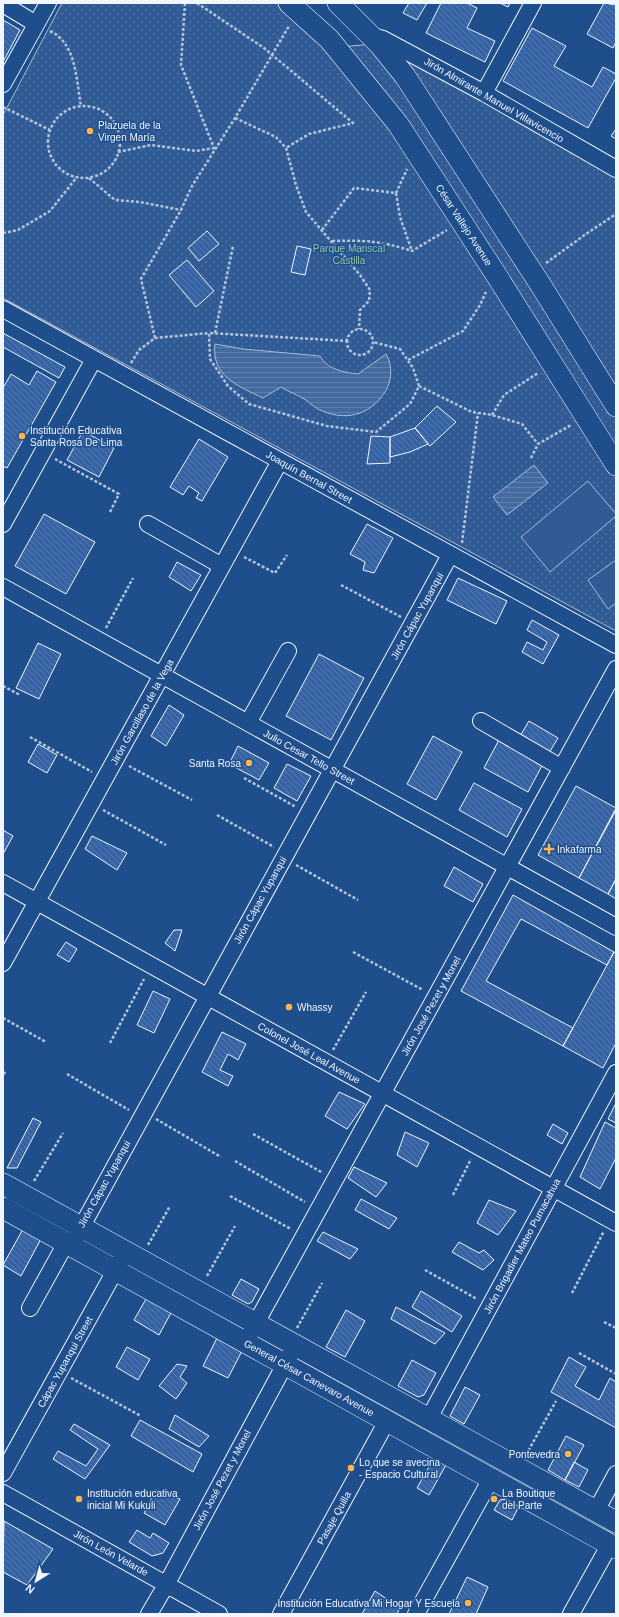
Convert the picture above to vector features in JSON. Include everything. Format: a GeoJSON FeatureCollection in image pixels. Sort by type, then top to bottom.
{"type":"FeatureCollection","features":[{"type":"Feature","properties":{"kind":"main road"},"geometry":{"type":"LineString","coordinates":[[338,3],[371,36],[405,76],[530,269],[616,406]]}},
{"type":"Feature","properties":{"kind":"main road","name":"César Vallejo Avenue"},"geometry":{"type":"LineString","coordinates":[[294,7],[328,39],[398,124],[498,277],[616,465]]}},
{"type":"Feature","properties":{"kind":"main road"},"geometry":{"type":"LineString","coordinates":[[498,277],[513,283],[519,281],[530,269]]}},
{"type":"Feature","properties":{"kind":"main road"},"geometry":{"type":"LineString","coordinates":[[525,320],[528,307],[533,303],[539,301],[552,305]]}},
{"type":"Feature","properties":{"kind":"main road"},"geometry":{"type":"LineString","coordinates":[[3,1184],[428,1420],[616,1522]]}},
{"type":"Feature","properties":{"kind":"main road","name":"General César Canevaro Avenue"},"geometry":{"type":"LineString","coordinates":[[3,1208],[613,1546]]}},
{"type":"Feature","properties":{"kind":"street"},"geometry":{"type":"LineString","coordinates":[[3,84],[48,3]]}},
{"type":"Feature","properties":{"kind":"street"},"geometry":{"type":"LineString","coordinates":[[484,93],[533,3]]}},
{"type":"Feature","properties":{"kind":"street"},"geometry":{"type":"LineString","coordinates":[[3,4],[36,24]]}},
{"type":"Feature","properties":{"kind":"street","name":"Jirón Almirante Manuel Villavicencio"},"geometry":{"type":"LineString","coordinates":[[371,36],[383,38],[484,93],[616,169]]}},
{"type":"Feature","properties":{"kind":"street","name":"Joaquín Bernal Street"},"geometry":{"type":"LineString","coordinates":[[3,309],[616,645]]}},
{"type":"Feature","properties":{"kind":"street"},"geometry":{"type":"LineString","coordinates":[[3,524],[94,359]]}},
{"type":"Feature","properties":{"kind":"street","name":"Jirón Garcillaso de la Vega"},"geometry":{"type":"LineString","coordinates":[[3,963],[280,461]]}},
{"type":"Feature","properties":{"kind":"street"},"geometry":{"type":"LineString","coordinates":[[148,524],[222,566]]}},
{"type":"Feature","properties":{"kind":"street","name":"Jirón Cápac Yupanqui"},"geometry":{"type":"LineString","coordinates":[[30,1308],[80,1226],[413,623],[455,558]]}},
{"type":"Feature","properties":{"kind":"street","name":"Julio Cesar Tello Street"},"geometry":{"type":"LineString","coordinates":[[3,587],[616,927]]}},
{"type":"Feature","properties":{"kind":"street"},"geometry":{"type":"LineString","coordinates":[[248,723],[288,651]]}},
{"type":"Feature","properties":{"kind":"street","name":"Jirón José Pezet y Monel"},"geometry":{"type":"LineString","coordinates":[[246,1342],[616,669]]}},
{"type":"Feature","properties":{"kind":"street"},"geometry":{"type":"LineString","coordinates":[[482,721],[562,768]]}},
{"type":"Feature","properties":{"kind":"street","name":"Colonel José Leal Avenue"},"geometry":{"type":"LineString","coordinates":[[3,883],[613,1221]]}},
{"type":"Feature","properties":{"kind":"street","name":"Jirón Brigadier Mateo Pumacahua"},"geometry":{"type":"LineString","coordinates":[[428,1420],[616,1073]]}},
{"type":"Feature","properties":{"kind":"street","name":"Cápac Yupanqui Street"},"geometry":{"type":"LineString","coordinates":[[3,1473],[116,1270],[133,1256]]}},
{"type":"Feature","properties":{"kind":"street","name":"Jirón José Pezet y Monel"},"geometry":{"type":"LineString","coordinates":[[149,1614],[285,1364],[292,1344]]}},
{"type":"Feature","properties":{"kind":"street","name":"Pasaje Quilla"},"geometry":{"type":"LineString","coordinates":[[281,1614],[387,1421]]}},
{"type":"Feature","properties":{"kind":"street"},"geometry":{"type":"LineString","coordinates":[[596,1511],[616,1474]]}},
{"type":"Feature","properties":{"kind":"street"},"geometry":{"type":"LineString","coordinates":[[416,1614],[491,1479]]}},
{"type":"Feature","properties":{"kind":"street","name":"Jirón León Velarde"},"geometry":{"type":"LineString","coordinates":[[3,1493],[219,1614]]}},
{"type":"Feature","properties":{"kind":"street"},"geometry":{"type":"LineString","coordinates":[[571,1614],[613,1546]]}},
{"type":"Feature","properties":{"kind":"path"},"geometry":{"type":"LineString","coordinates":[[185,3],[181,66],[215,148]]}},
{"type":"Feature","properties":{"kind":"path"},"geometry":{"type":"LineString","coordinates":[[197,3],[271,54],[354,123],[309,134],[286,148]]}},
{"type":"Feature","properties":{"kind":"path"},"geometry":{"type":"LineString","coordinates":[[155,338],[141,279],[181,210],[192,186],[235,118],[271,54],[294,7]]}},
{"type":"Feature","properties":{"kind":"path"},"geometry":{"type":"LineString","coordinates":[[36,24],[54,33],[72,54],[81,106]]}},
{"type":"Feature","properties":{"kind":"path"},"geometry":{"type":"LineString","coordinates":[[81,106],[100,110],[108,116],[118,133],[118,152],[114,162],[107,170],[88,178],[77,177],[66,173],[56,165],[50,154],[48,142],[50,130],[54,121],[70,109],[81,106]]}},
{"type":"Feature","properties":{"kind":"path"},"geometry":{"type":"LineString","coordinates":[[3,107],[50,130]]}},
{"type":"Feature","properties":{"kind":"path"},"geometry":{"type":"LineString","coordinates":[[235,118],[276,137],[286,148],[296,185],[306,212],[370,290],[369,302],[360,310],[359,330]]}},
{"type":"Feature","properties":{"kind":"path"},"geometry":{"type":"LineString","coordinates":[[118,152],[151,145],[196,151],[215,148]]}},
{"type":"Feature","properties":{"kind":"path"},"geometry":{"type":"LineString","coordinates":[[412,251],[400,217],[396,193],[405,172],[418,155]]}},
{"type":"Feature","properties":{"kind":"path"},"geometry":{"type":"LineString","coordinates":[[3,233],[18,230],[50,211],[77,177]]}},
{"type":"Feature","properties":{"kind":"path"},"geometry":{"type":"LineString","coordinates":[[88,178],[115,200],[140,202],[181,210]]}},
{"type":"Feature","properties":{"kind":"path"},"geometry":{"type":"LineString","coordinates":[[322,230],[354,188],[396,193]]}},
{"type":"Feature","properties":{"kind":"path"},"geometry":{"type":"LineString","coordinates":[[530,269],[616,214]]}},
{"type":"Feature","properties":{"kind":"path"},"geometry":{"type":"LineString","coordinates":[[332,242],[364,240],[388,243],[412,251],[461,221]]}},
{"type":"Feature","properties":{"kind":"path"},"geometry":{"type":"LineString","coordinates":[[215,333],[233,246]]}},
{"type":"Feature","properties":{"kind":"path"},"geometry":{"type":"LineString","coordinates":[[408,360],[462,331],[498,277]]}},
{"type":"Feature","properties":{"kind":"path"},"geometry":{"type":"LineString","coordinates":[[359,330],[370,334],[373,342],[371,350],[360,354],[353,352],[348,341],[351,334],[359,330]]}},
{"type":"Feature","properties":{"kind":"path"},"geometry":{"type":"LineString","coordinates":[[208,333],[210,359],[228,386],[249,404],[327,426],[376,432],[410,404],[419,386],[413,368],[400,349],[373,342]]}},
{"type":"Feature","properties":{"kind":"path"},"geometry":{"type":"LineString","coordinates":[[124,375],[139,350],[155,338],[215,333],[348,341]]}},
{"type":"Feature","properties":{"kind":"path"},"geometry":{"type":"LineString","coordinates":[[492,415],[504,395],[551,363]]}},
{"type":"Feature","properties":{"kind":"path"},"geometry":{"type":"LineString","coordinates":[[419,386],[472,412],[492,415],[522,424],[538,444]]}},
{"type":"Feature","properties":{"kind":"path"},"geometry":{"type":"LineString","coordinates":[[455,558],[478,413]]}},
{"type":"Feature","properties":{"kind":"path"},"geometry":{"type":"LineString","coordinates":[[531,458],[538,444],[585,417]]}},
{"type":"Feature","properties":{"kind":"path"},"geometry":{"type":"LineString","coordinates":[[43,452],[119,494],[110,512]]}},
{"type":"Feature","properties":{"kind":"path"},"geometry":{"type":"LineString","coordinates":[[231,550],[275,573],[287,555]]}},
{"type":"Feature","properties":{"kind":"path"},"geometry":{"type":"LineString","coordinates":[[99,641],[133,578]]}},
{"type":"Feature","properties":{"kind":"path"},"geometry":{"type":"LineString","coordinates":[[341,585],[413,623]]}},
{"type":"Feature","properties":{"kind":"path"},"geometry":{"type":"LineString","coordinates":[[3,686],[20,695]]}},
{"type":"Feature","properties":{"kind":"path"},"geometry":{"type":"LineString","coordinates":[[30,737],[105,779]]}},
{"type":"Feature","properties":{"kind":"path"},"geometry":{"type":"LineString","coordinates":[[116,759],[192,800]]}},
{"type":"Feature","properties":{"kind":"path"},"geometry":{"type":"LineString","coordinates":[[244,778],[308,813]]}},
{"type":"Feature","properties":{"kind":"path"},"geometry":{"type":"LineString","coordinates":[[91,804],[166,845]]}},
{"type":"Feature","properties":{"kind":"path"},"geometry":{"type":"LineString","coordinates":[[217,815],[358,900]]}},
{"type":"Feature","properties":{"kind":"path"},"geometry":{"type":"LineString","coordinates":[[353,952],[436,997]]}},
{"type":"Feature","properties":{"kind":"path"},"geometry":{"type":"LineString","coordinates":[[110,1043],[151,965]]}},
{"type":"Feature","properties":{"kind":"path"},"geometry":{"type":"LineString","coordinates":[[326,1062],[366,992]]}},
{"type":"Feature","properties":{"kind":"path"},"geometry":{"type":"LineString","coordinates":[[3,1018],[46,1042]]}},
{"type":"Feature","properties":{"kind":"path"},"geometry":{"type":"LineString","coordinates":[[67,1074],[221,1157]]}},
{"type":"Feature","properties":{"kind":"path"},"geometry":{"type":"LineString","coordinates":[[26,1196],[63,1133]]}},
{"type":"Feature","properties":{"kind":"path"},"geometry":{"type":"LineString","coordinates":[[253,1134],[335,1180]]}},
{"type":"Feature","properties":{"kind":"path"},"geometry":{"type":"LineString","coordinates":[[453,1195],[477,1146]]}},
{"type":"Feature","properties":{"kind":"path"},"geometry":{"type":"LineString","coordinates":[[235,1161],[319,1210]]}},
{"type":"Feature","properties":{"kind":"path"},"geometry":{"type":"LineString","coordinates":[[230,1196],[304,1236]]}},
{"type":"Feature","properties":{"kind":"path"},"geometry":{"type":"LineString","coordinates":[[133,1256],[170,1206]]}},
{"type":"Feature","properties":{"kind":"path"},"geometry":{"type":"LineString","coordinates":[[572,1293],[613,1221]]}},
{"type":"Feature","properties":{"kind":"path"},"geometry":{"type":"LineString","coordinates":[[198,1292],[235,1226]]}},
{"type":"Feature","properties":{"kind":"path"},"geometry":{"type":"LineString","coordinates":[[424,1270],[489,1306]]}},
{"type":"Feature","properties":{"kind":"path"},"geometry":{"type":"LineString","coordinates":[[292,1344],[322,1283]]}},
{"type":"Feature","properties":{"kind":"path"},"geometry":{"type":"LineString","coordinates":[[604,1322],[616,1328]]}},
{"type":"Feature","properties":{"kind":"path"},"geometry":{"type":"LineString","coordinates":[[579,1353],[616,1374]]}},
{"type":"Feature","properties":{"kind":"path"},"geometry":{"type":"LineString","coordinates":[[60,1371],[141,1416]]}},
{"type":"Feature","properties":{"kind":"path"},"geometry":{"type":"LineString","coordinates":[[519,1469],[556,1400]]}},
{"type":"Feature","properties":{"kind":"green space","name":"Parque Mariscal Castilla"},"geometry":{"type":"Polygon","coordinates":[[[62,3],[282,3],[330,48],[393,42],[616,171],[616,631],[3,298],[3,115],[62,3]]]}},
{"type":"Feature","properties":{"kind":"green space"},"geometry":{"type":"Polygon","coordinates":[[[588,481],[616,514],[616,516],[550,572],[521,537],[588,481]]]}},
{"type":"Feature","properties":{"kind":"green space"},"geometry":{"type":"Polygon","coordinates":[[[616,560],[616,603],[608,609],[588,580],[616,560]]]}},
{"type":"Feature","properties":{"kind":"shaded area"},"geometry":{"type":"Polygon","coordinates":[[[215,344],[243,349],[320,356],[323,361],[336,370],[358,374],[386,354],[390,363],[391,373],[385,392],[372,407],[356,414],[347,416],[338,415],[318,409],[306,400],[281,387],[263,398],[244,389],[222,372],[217,364],[215,344]]]}},
{"type":"Feature","properties":{"kind":"shaded area"},"geometry":{"type":"Polygon","coordinates":[[[534,465],[548,483],[507,515],[493,497],[534,465]]]}},
{"type":"Feature","properties":{"kind":"building"},"geometry":{"type":"Polygon","coordinates":[[[409,3],[427,3],[417,20],[403,13],[409,3]]]}},
{"type":"Feature","properties":{"kind":"building"},"geometry":{"type":"Polygon","coordinates":[[[441,3],[467,3],[477,8],[467,28],[495,41],[485,62],[426,33],[441,3]]]}},
{"type":"Feature","properties":{"kind":"building"},"geometry":{"type":"Polygon","coordinates":[[[500,3],[510,3],[508,7],[500,3]]]}},
{"type":"Feature","properties":{"kind":"building"},"geometry":{"type":"Polygon","coordinates":[[[604,3],[616,5],[616,42],[613,48],[587,34],[604,3]]]}},
{"type":"Feature","properties":{"kind":"building"},"geometry":{"type":"Polygon","coordinates":[[[3,20],[20,30],[3,62],[3,20]]]}},
{"type":"Feature","properties":{"kind":"building"},"geometry":{"type":"Polygon","coordinates":[[[532,28],[566,46],[554,66],[592,87],[603,67],[616,74],[616,78],[588,128],[503,81],[532,28]]]}},
{"type":"Feature","properties":{"kind":"building"},"geometry":{"type":"Polygon","coordinates":[[[616,129],[616,139],[611,136],[616,129]]]}},
{"type":"Feature","properties":{"kind":"building"},"geometry":{"type":"Polygon","coordinates":[[[207,231],[219,244],[199,261],[188,248],[207,231]]]}},
{"type":"Feature","properties":{"kind":"building"},"geometry":{"type":"Polygon","coordinates":[[[297,246],[311,249],[305,275],[291,272],[297,246]]]}},
{"type":"Feature","properties":{"kind":"building"},"geometry":{"type":"Polygon","coordinates":[[[187,260],[214,291],[196,307],[169,275],[187,260]]]}},
{"type":"Feature","properties":{"kind":"building"},"geometry":{"type":"Polygon","coordinates":[[[3,333],[65,367],[59,378],[3,347],[3,333]]]}},
{"type":"Feature","properties":{"kind":"building"},"geometry":{"type":"Polygon","coordinates":[[[37,371],[56,382],[7,468],[3,466],[3,388],[11,374],[29,385],[37,371]]]}},
{"type":"Feature","properties":{"kind":"building"},"geometry":{"type":"Polygon","coordinates":[[[437,406],[456,422],[430,446],[415,428],[437,406]]]}},
{"type":"Feature","properties":{"kind":"building"},"geometry":{"type":"Polygon","coordinates":[[[415,428],[428,444],[410,452],[390,457],[390,437],[415,428]]]}},
{"type":"Feature","properties":{"kind":"building"},"geometry":{"type":"Polygon","coordinates":[[[83,431],[114,448],[99,477],[67,460],[83,431]]]}},
{"type":"Feature","properties":{"kind":"building"},"geometry":{"type":"Polygon","coordinates":[[[371,436],[390,437],[390,463],[367,464],[371,436]]]}},
{"type":"Feature","properties":{"kind":"building"},"geometry":{"type":"Polygon","coordinates":[[[199,439],[228,457],[202,501],[196,498],[199,493],[189,486],[183,495],[170,487],[199,439]]]}},
{"type":"Feature","properties":{"kind":"building"},"geometry":{"type":"Polygon","coordinates":[[[44,514],[95,542],[66,594],[15,566],[44,514]]]}},
{"type":"Feature","properties":{"kind":"building"},"geometry":{"type":"Polygon","coordinates":[[[367,524],[393,538],[374,573],[363,570],[365,562],[350,554],[367,524]]]}},
{"type":"Feature","properties":{"kind":"building"},"geometry":{"type":"Polygon","coordinates":[[[177,562],[201,575],[191,591],[169,577],[177,562]]]}},
{"type":"Feature","properties":{"kind":"building"},"geometry":{"type":"Polygon","coordinates":[[[458,578],[507,601],[496,624],[447,600],[458,578]]]}},
{"type":"Feature","properties":{"kind":"building"},"geometry":{"type":"Polygon","coordinates":[[[532,620],[559,635],[543,664],[522,652],[527,642],[543,650],[547,642],[527,630],[532,620]]]}},
{"type":"Feature","properties":{"kind":"building"},"geometry":{"type":"Polygon","coordinates":[[[38,643],[61,654],[39,699],[16,688],[38,643]]]}},
{"type":"Feature","properties":{"kind":"building"},"geometry":{"type":"Polygon","coordinates":[[[319,654],[364,678],[331,740],[286,716],[319,654]]]}},
{"type":"Feature","properties":{"kind":"building"},"geometry":{"type":"Polygon","coordinates":[[[169,705],[184,715],[166,746],[151,736],[169,705]]]}},
{"type":"Feature","properties":{"kind":"building"},"geometry":{"type":"Polygon","coordinates":[[[529,721],[558,738],[549,753],[520,736],[529,721]]]}},
{"type":"Feature","properties":{"kind":"building"},"geometry":{"type":"Polygon","coordinates":[[[433,736],[462,752],[436,800],[407,784],[433,736]]]}},
{"type":"Feature","properties":{"kind":"building"},"geometry":{"type":"Polygon","coordinates":[[[500,738],[544,762],[528,792],[484,768],[500,738]]]}},
{"type":"Feature","properties":{"kind":"building"},"geometry":{"type":"Polygon","coordinates":[[[38,744],[57,755],[47,773],[28,762],[38,744]]]}},
{"type":"Feature","properties":{"kind":"building","name":"Santa Rosa"},"geometry":{"type":"Polygon","coordinates":[[[238,746],[269,763],[259,780],[229,764],[238,746]]]}},
{"type":"Feature","properties":{"kind":"building"},"geometry":{"type":"Polygon","coordinates":[[[287,764],[311,776],[297,801],[274,788],[287,764]]]}},
{"type":"Feature","properties":{"kind":"building"},"geometry":{"type":"Polygon","coordinates":[[[474,783],[522,809],[507,837],[459,810],[474,783]]]}},
{"type":"Feature","properties":{"kind":"building"},"geometry":{"type":"Polygon","coordinates":[[[576,786],[616,808],[579,878],[538,855],[576,786]]]}},
{"type":"Feature","properties":{"kind":"building"},"geometry":{"type":"Polygon","coordinates":[[[616,810],[616,879],[608,894],[579,878],[616,810]]]}},
{"type":"Feature","properties":{"kind":"building"},"geometry":{"type":"Polygon","coordinates":[[[3,830],[13,836],[3,854],[3,830]]]}},
{"type":"Feature","properties":{"kind":"building"},"geometry":{"type":"Polygon","coordinates":[[[92,836],[127,853],[117,870],[85,849],[92,836]]]}},
{"type":"Feature","properties":{"kind":"building"},"geometry":{"type":"Polygon","coordinates":[[[454,867],[483,884],[473,902],[444,886],[454,867]]]}},
{"type":"Feature","properties":{"kind":"building"},"geometry":{"type":"Polygon","coordinates":[[[616,879],[616,899],[608,894],[616,879]]]}},
{"type":"Feature","properties":{"kind":"building"},"geometry":{"type":"Polygon","coordinates":[[[513,895],[614,952],[607,965],[521,919],[486,981],[573,1028],[563,1046],[461,991],[513,895]]]}},
{"type":"Feature","properties":{"kind":"building"},"geometry":{"type":"Polygon","coordinates":[[[174,930],[182,930],[175,951],[165,943],[174,930]]]}},
{"type":"Feature","properties":{"kind":"building"},"geometry":{"type":"Polygon","coordinates":[[[66,942],[77,949],[69,962],[57,955],[66,942]]]}},
{"type":"Feature","properties":{"kind":"building"},"geometry":{"type":"Polygon","coordinates":[[[614,952],[616,953],[616,1043],[603,1068],[563,1046],[614,952]]]}},
{"type":"Feature","properties":{"kind":"building"},"geometry":{"type":"Polygon","coordinates":[[[153,991],[170,999],[154,1033],[137,1025],[153,991]]]}},
{"type":"Feature","properties":{"kind":"building"},"geometry":{"type":"Polygon","coordinates":[[[222,1032],[246,1044],[238,1060],[228,1054],[220,1070],[233,1076],[228,1086],[202,1072],[222,1032]]]}},
{"type":"Feature","properties":{"kind":"building"},"geometry":{"type":"Polygon","coordinates":[[[339,1092],[365,1104],[347,1129],[325,1116],[339,1092]]]}},
{"type":"Feature","properties":{"kind":"building"},"geometry":{"type":"Polygon","coordinates":[[[616,1103],[616,1123],[608,1119],[616,1103]]]}},
{"type":"Feature","properties":{"kind":"building"},"geometry":{"type":"Polygon","coordinates":[[[33,1118],[41,1122],[17,1168],[7,1168],[33,1118]]]}},
{"type":"Feature","properties":{"kind":"building"},"geometry":{"type":"Polygon","coordinates":[[[605,1122],[616,1128],[616,1158],[600,1189],[580,1177],[605,1122]]]}},
{"type":"Feature","properties":{"kind":"building"},"geometry":{"type":"Polygon","coordinates":[[[553,1124],[568,1133],[562,1144],[547,1135],[553,1124]]]}},
{"type":"Feature","properties":{"kind":"building"},"geometry":{"type":"Polygon","coordinates":[[[405,1132],[429,1143],[417,1167],[397,1155],[405,1132]]]}},
{"type":"Feature","properties":{"kind":"building"},"geometry":{"type":"Polygon","coordinates":[[[354,1167],[387,1183],[376,1197],[348,1178],[354,1167]]]}},
{"type":"Feature","properties":{"kind":"building"},"geometry":{"type":"Polygon","coordinates":[[[361,1199],[397,1218],[389,1229],[355,1210],[361,1199]]]}},
{"type":"Feature","properties":{"kind":"building"},"geometry":{"type":"Polygon","coordinates":[[[489,1200],[516,1211],[498,1235],[477,1223],[489,1200]]]}},
{"type":"Feature","properties":{"kind":"building"},"geometry":{"type":"Polygon","coordinates":[[[23,1229],[41,1239],[21,1276],[3,1265],[23,1229]]]}},
{"type":"Feature","properties":{"kind":"building"},"geometry":{"type":"Polygon","coordinates":[[[323,1232],[358,1249],[350,1259],[317,1241],[323,1232]]]}},
{"type":"Feature","properties":{"kind":"building"},"geometry":{"type":"Polygon","coordinates":[[[459,1242],[479,1253],[484,1250],[494,1260],[483,1270],[452,1252],[459,1242]]]}},
{"type":"Feature","properties":{"kind":"building"},"geometry":{"type":"Polygon","coordinates":[[[241,1279],[259,1289],[252,1302],[248,1304],[232,1295],[241,1279]]]}},
{"type":"Feature","properties":{"kind":"building"},"geometry":{"type":"Polygon","coordinates":[[[421,1291],[462,1316],[452,1332],[412,1307],[421,1291]]]}},
{"type":"Feature","properties":{"kind":"building"},"geometry":{"type":"Polygon","coordinates":[[[146,1299],[172,1311],[159,1335],[134,1320],[146,1299]]]}},
{"type":"Feature","properties":{"kind":"building"},"geometry":{"type":"Polygon","coordinates":[[[396,1307],[445,1333],[435,1344],[391,1319],[396,1307]]]}},
{"type":"Feature","properties":{"kind":"building"},"geometry":{"type":"Polygon","coordinates":[[[346,1310],[365,1321],[345,1357],[326,1347],[346,1310]]]}},
{"type":"Feature","properties":{"kind":"building"},"geometry":{"type":"Polygon","coordinates":[[[217,1338],[242,1351],[228,1378],[203,1366],[217,1338]]]}},
{"type":"Feature","properties":{"kind":"building"},"geometry":{"type":"Polygon","coordinates":[[[127,1347],[150,1359],[138,1380],[116,1367],[127,1347]]]}},
{"type":"Feature","properties":{"kind":"building"},"geometry":{"type":"Polygon","coordinates":[[[569,1357],[586,1367],[575,1386],[599,1400],[610,1378],[616,1382],[616,1428],[551,1392],[569,1357]]]}},
{"type":"Feature","properties":{"kind":"building"},"geometry":{"type":"Polygon","coordinates":[[[412,1360],[436,1373],[424,1395],[418,1397],[398,1386],[412,1360]]]}},
{"type":"Feature","properties":{"kind":"building"},"geometry":{"type":"Polygon","coordinates":[[[177,1364],[187,1366],[180,1377],[187,1383],[176,1399],[159,1386],[177,1364]]]}},
{"type":"Feature","properties":{"kind":"building"},"geometry":{"type":"Polygon","coordinates":[[[465,1387],[480,1395],[464,1424],[450,1416],[465,1387]]]}},
{"type":"Feature","properties":{"kind":"building"},"geometry":{"type":"Polygon","coordinates":[[[175,1415],[209,1436],[199,1447],[169,1429],[175,1415]]]}},
{"type":"Feature","properties":{"kind":"building"},"geometry":{"type":"Polygon","coordinates":[[[140,1420],[202,1454],[193,1472],[131,1436],[140,1420]]]}},
{"type":"Feature","properties":{"kind":"building"},"geometry":{"type":"Polygon","coordinates":[[[74,1424],[110,1445],[85,1479],[53,1459],[58,1451],[86,1466],[98,1449],[70,1430],[74,1424]]]}},
{"type":"Feature","properties":{"kind":"building","name":"Pontevedra"},"geometry":{"type":"Polygon","coordinates":[[[566,1436],[584,1445],[565,1480],[548,1470],[566,1436]]]}},
{"type":"Feature","properties":{"kind":"building"},"geometry":{"type":"Polygon","coordinates":[[[434,1458],[446,1465],[429,1495],[417,1488],[434,1458]]]}},
{"type":"Feature","properties":{"kind":"building"},"geometry":{"type":"Polygon","coordinates":[[[574,1462],[588,1470],[579,1487],[565,1480],[574,1462]]]}},
{"type":"Feature","properties":{"kind":"building"},"geometry":{"type":"Polygon","coordinates":[[[156,1490],[180,1499],[165,1525],[144,1513],[156,1490]]]}},
{"type":"Feature","properties":{"kind":"building"},"geometry":{"type":"Polygon","coordinates":[[[506,1499],[519,1506],[512,1520],[494,1510],[500,1500],[506,1499]]]}},
{"type":"Feature","properties":{"kind":"building"},"geometry":{"type":"Polygon","coordinates":[[[4,1521],[53,1549],[27,1585],[3,1572],[4,1521]]]}},
{"type":"Feature","properties":{"kind":"building"},"geometry":{"type":"Polygon","coordinates":[[[137,1530],[150,1538],[153,1533],[169,1543],[163,1553],[152,1556],[129,1542],[137,1530]]]}},
{"type":"Feature","properties":{"kind":"building"},"geometry":{"type":"Polygon","coordinates":[[[467,1577],[488,1587],[476,1614],[449,1614],[467,1577]]]}},
{"type":"Feature","properties":{"kind":"building"},"geometry":{"type":"Polygon","coordinates":[[[375,1591],[400,1608],[397,1614],[362,1614],[375,1591]]]}},
{"type":"Feature","properties":{"kind":"place","name":"Plazuela de la Virgen María"},"geometry":{"type":"Point","coordinates":[90,131]}},
{"type":"Feature","properties":{"kind":"place","name":"Institución Educativa Santa Rosa De Lima"},"geometry":{"type":"Point","coordinates":[22,436]}},
{"type":"Feature","properties":{"kind":"place","name":"Santa Rosa"},"geometry":{"type":"Point","coordinates":[249,763]}},
{"type":"Feature","properties":{"kind":"place","name":"Inkafarma"},"geometry":{"type":"Point","coordinates":[549,849]}},
{"type":"Feature","properties":{"kind":"place","name":"Whassy"},"geometry":{"type":"Point","coordinates":[289,1007]}},
{"type":"Feature","properties":{"kind":"place","name":"Pontevedra"},"geometry":{"type":"Point","coordinates":[568,1454]}},
{"type":"Feature","properties":{"kind":"place","name":"Lo que se avecina - Espacio Cultural"},"geometry":{"type":"Point","coordinates":[351,1468]}},
{"type":"Feature","properties":{"kind":"place","name":"Institución educativa inicial Mi Kukuli"},"geometry":{"type":"Point","coordinates":[79,1499]}},
{"type":"Feature","properties":{"kind":"place","name":"La Boutique del Parte"},"geometry":{"type":"Point","coordinates":[494,1499]}},
{"type":"Feature","properties":{"kind":"place","name":"Institución Educativa Mi Hogar Y Escuela"},"geometry":{"type":"Point","coordinates":[468,1603]}}]}
